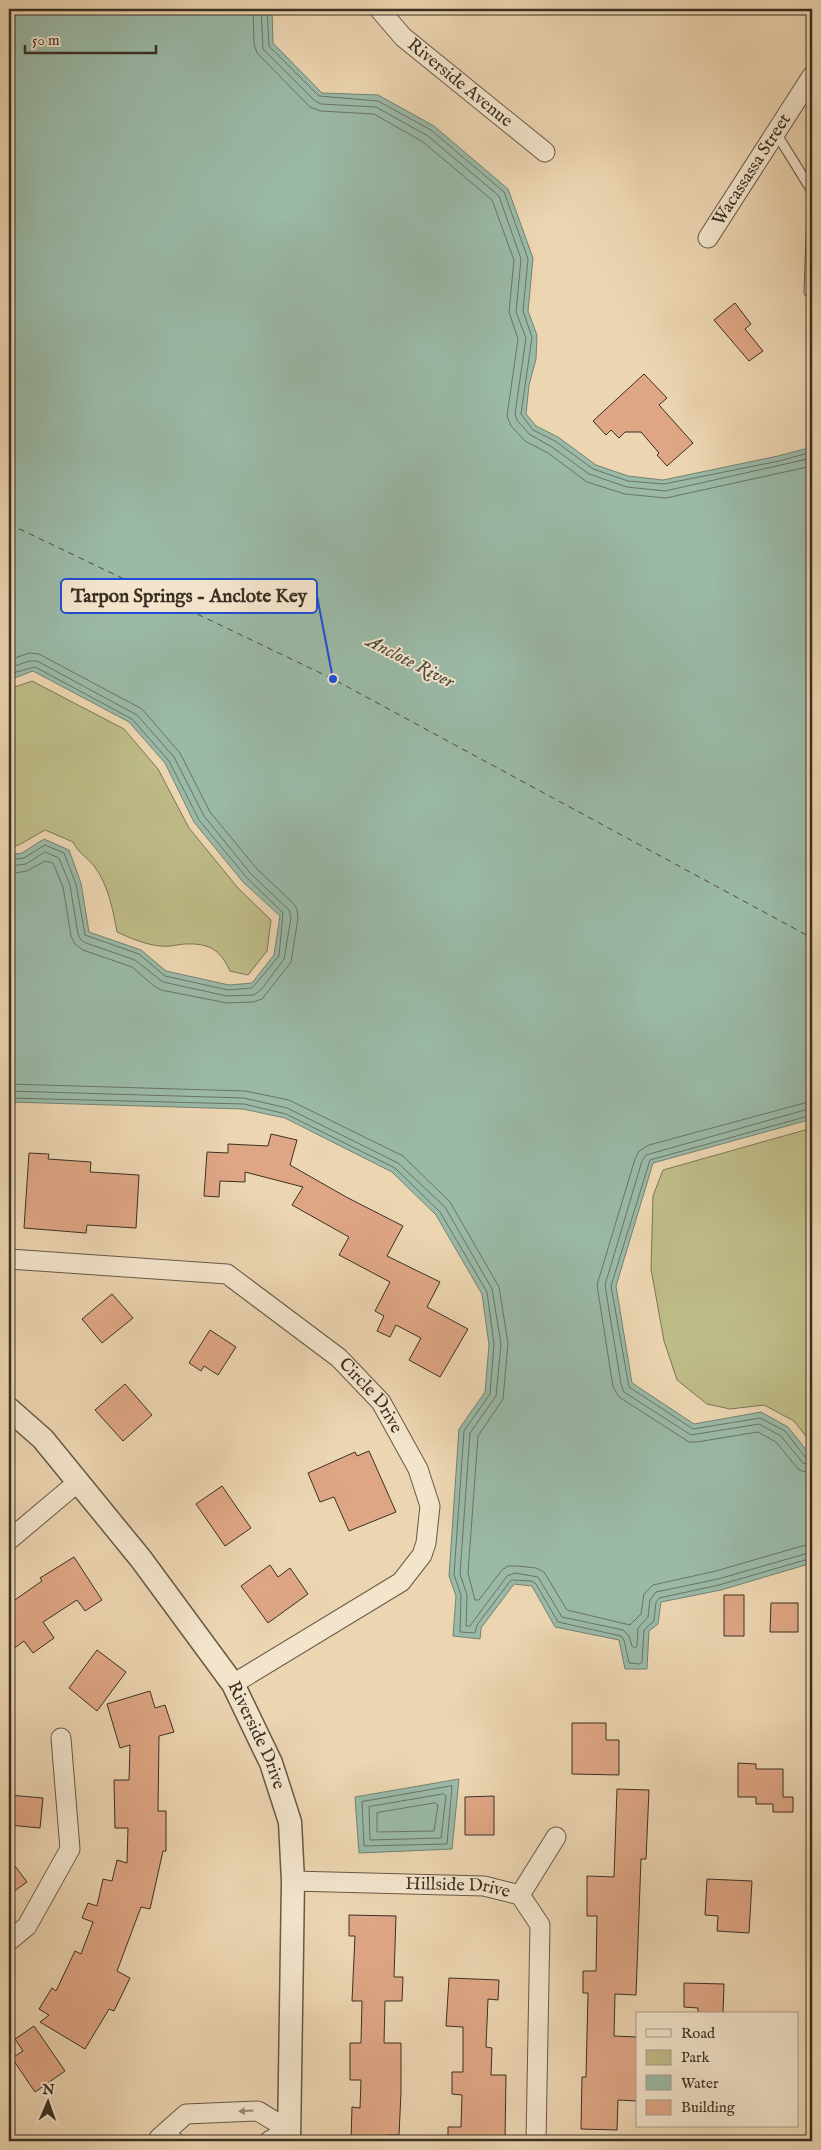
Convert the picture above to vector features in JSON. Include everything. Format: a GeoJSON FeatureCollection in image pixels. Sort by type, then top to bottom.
{"type":"FeatureCollection","features":[{"type":"Feature","properties":{"kind":"street","name":"Riverside Avenue"},"geometry":{"type":"LineString","coordinates":[[379,9],[403,37],[545,152]]}},
{"type":"Feature","properties":{"kind":"street","name":"Wacassassa Street"},"geometry":{"type":"LineString","coordinates":[[708,238],[812,76]]}},
{"type":"Feature","properties":{"kind":"street","name":"Circle Drive"},"geometry":{"type":"LineString","coordinates":[[9,1259],[226,1274],[339,1358],[381,1402],[418,1469],[430,1506],[426,1543],[422,1555],[401,1582],[233,1684]]}},
{"type":"Feature","properties":{"kind":"street","name":"Riverside Drive"},"geometry":{"type":"LineString","coordinates":[[9,1409],[43,1440],[141,1559],[233,1684],[271,1763],[290,1822],[293,1881],[289,2136]]}},
{"type":"Feature","properties":{"kind":"street"},"geometry":{"type":"LineString","coordinates":[[9,1540],[78,1482]]}},
{"type":"Feature","properties":{"kind":"street"},"geometry":{"type":"LineString","coordinates":[[9,1941],[27,1926],[70,1849],[61,1738]]}},
{"type":"Feature","properties":{"kind":"street"},"geometry":{"type":"LineString","coordinates":[[520,1895],[556,1837]]}},
{"type":"Feature","properties":{"kind":"street","name":"Hillside Drive"},"geometry":{"type":"LineString","coordinates":[[293,1881],[484,1886],[520,1895],[540,1925],[536,2141]]}},
{"type":"Feature","properties":{"kind":"street"},"geometry":{"type":"LineString","coordinates":[[161,2140],[186,2114],[258,2111],[289,2136]]}},
{"type":"Feature","properties":{"kind":"street"},"geometry":{"type":"LineString","coordinates":[[269,2141],[289,2136]]}},
{"type":"Feature","properties":{"kind":"lane"},"geometry":{"type":"LineString","coordinates":[[776,133],[812,191]]}},
{"type":"Feature","properties":{"kind":"lane"},"geometry":{"type":"LineString","coordinates":[[810,292],[812,211]]}},
{"type":"Feature","properties":{"kind":"green space"},"geometry":{"type":"Polygon","coordinates":[[[32,681],[124,729],[158,769],[189,828],[238,888],[271,920],[267,951],[248,975],[230,971],[222,957],[207,946],[193,944],[155,945],[138,941],[117,932],[112,906],[103,881],[94,866],[77,849],[73,842],[45,830],[19,845],[9,847],[9,689],[32,681]]]}},
{"type":"Feature","properties":{"kind":"green space"},"geometry":{"type":"Polygon","coordinates":[[[812,1128],[812,1444],[794,1421],[764,1405],[730,1409],[707,1404],[677,1380],[664,1341],[651,1269],[653,1196],[663,1170],[812,1128]]]}},
{"type":"Feature","properties":{"kind":"water","name":"Anclote River"},"geometry":{"type":"Polygon","coordinates":[[[9,9],[272,9],[273,43],[322,93],[378,95],[434,126],[508,189],[533,258],[528,311],[537,335],[536,359],[529,385],[526,414],[536,426],[558,437],[596,465],[628,476],[663,480],[812,447],[812,1119],[653,1163],[616,1286],[632,1383],[694,1424],[761,1412],[788,1427],[812,1457],[812,1563],[721,1590],[661,1602],[658,1624],[649,1631],[647,1669],[625,1669],[619,1640],[555,1627],[532,1586],[514,1584],[481,1628],[480,1639],[453,1636],[456,1596],[449,1576],[459,1429],[485,1392],[489,1345],[482,1294],[436,1215],[392,1172],[285,1118],[243,1109],[9,1102],[9,855],[22,853],[44,839],[69,850],[81,883],[89,932],[141,950],[166,971],[229,985],[252,983],[274,955],[280,916],[243,882],[194,822],[165,763],[129,722],[33,671],[9,680],[9,9]]]}},
{"type":"Feature","properties":{"kind":"water"},"geometry":{"type":"Polygon","coordinates":[[[459,1779],[452,1849],[359,1853],[355,1797],[459,1779]]]}},
{"type":"Feature","properties":{"kind":"building"},"geometry":{"type":"Polygon","coordinates":[[[735,303],[751,324],[745,329],[763,351],[749,361],[714,320],[735,303]]]}},
{"type":"Feature","properties":{"kind":"building"},"geometry":{"type":"Polygon","coordinates":[[[644,374],[667,398],[659,405],[693,443],[667,466],[657,455],[659,453],[641,432],[625,432],[619,438],[611,430],[606,435],[593,421],[644,374]]]}},
{"type":"Feature","properties":{"kind":"building"},"geometry":{"type":"Polygon","coordinates":[[[271,1134],[297,1140],[290,1165],[403,1226],[387,1256],[440,1282],[427,1307],[468,1329],[440,1377],[409,1360],[421,1338],[396,1325],[390,1337],[377,1331],[384,1316],[375,1311],[390,1282],[339,1255],[349,1237],[292,1205],[303,1187],[245,1172],[245,1182],[220,1181],[219,1197],[204,1196],[207,1152],[228,1153],[228,1144],[268,1146],[271,1134]]]}},
{"type":"Feature","properties":{"kind":"building"},"geometry":{"type":"Polygon","coordinates":[[[29,1153],[49,1154],[48,1159],[91,1162],[90,1172],[139,1175],[136,1228],[87,1225],[86,1233],[24,1228],[29,1153]]]}},
{"type":"Feature","properties":{"kind":"building"},"geometry":{"type":"Polygon","coordinates":[[[112,1294],[133,1318],[102,1343],[82,1319],[112,1294]]]}},
{"type":"Feature","properties":{"kind":"building"},"geometry":{"type":"Polygon","coordinates":[[[210,1330],[236,1347],[218,1375],[204,1366],[201,1371],[189,1363],[210,1330]]]}},
{"type":"Feature","properties":{"kind":"building"},"geometry":{"type":"Polygon","coordinates":[[[125,1384],[152,1415],[123,1441],[95,1410],[125,1384]]]}},
{"type":"Feature","properties":{"kind":"building"},"geometry":{"type":"Polygon","coordinates":[[[369,1451],[396,1512],[349,1531],[334,1497],[320,1502],[308,1473],[355,1452],[357,1456],[369,1451]]]}},
{"type":"Feature","properties":{"kind":"building"},"geometry":{"type":"Polygon","coordinates":[[[222,1486],[251,1528],[225,1546],[196,1504],[222,1486]]]}},
{"type":"Feature","properties":{"kind":"building"},"geometry":{"type":"Polygon","coordinates":[[[74,1557],[102,1600],[85,1611],[77,1600],[43,1622],[54,1638],[33,1653],[24,1641],[9,1652],[9,1604],[42,1581],[40,1578],[74,1557]]]}},
{"type":"Feature","properties":{"kind":"building"},"geometry":{"type":"Polygon","coordinates":[[[270,1565],[278,1577],[290,1568],[308,1594],[268,1623],[241,1586],[270,1565]]]}},
{"type":"Feature","properties":{"kind":"building"},"geometry":{"type":"Polygon","coordinates":[[[724,1595],[744,1595],[744,1636],[724,1636],[724,1595]]]}},
{"type":"Feature","properties":{"kind":"building"},"geometry":{"type":"Polygon","coordinates":[[[771,1603],[798,1603],[798,1632],[770,1632],[771,1603]]]}},
{"type":"Feature","properties":{"kind":"building"},"geometry":{"type":"Polygon","coordinates":[[[97,1650],[126,1672],[97,1711],[69,1688],[97,1650]]]}},
{"type":"Feature","properties":{"kind":"building"},"geometry":{"type":"Polygon","coordinates":[[[150,1691],[155,1708],[165,1705],[174,1732],[159,1736],[158,1811],[166,1811],[166,1851],[163,1851],[150,1909],[141,1907],[117,1971],[130,1978],[114,2011],[109,2009],[85,2049],[40,2022],[49,2015],[39,2009],[52,1988],[56,1991],[75,1951],[81,1954],[93,1922],[82,1918],[88,1903],[97,1906],[103,1879],[112,1881],[117,1860],[127,1863],[128,1828],[115,1828],[114,1780],[129,1780],[130,1745],[120,1748],[107,1704],[150,1691]]]}},
{"type":"Feature","properties":{"kind":"building"},"geometry":{"type":"Polygon","coordinates":[[[572,1723],[606,1723],[606,1740],[619,1740],[619,1775],[572,1774],[572,1723]]]}},
{"type":"Feature","properties":{"kind":"building"},"geometry":{"type":"Polygon","coordinates":[[[738,1763],[756,1764],[756,1769],[783,1769],[783,1797],[793,1797],[793,1812],[773,1812],[773,1804],[756,1804],[756,1797],[738,1797],[738,1763]]]}},
{"type":"Feature","properties":{"kind":"building"},"geometry":{"type":"Polygon","coordinates":[[[617,1789],[649,1790],[646,1859],[641,1859],[636,1995],[615,1994],[614,2036],[636,2037],[636,2101],[618,2100],[617,2130],[581,2129],[582,2077],[586,2077],[588,1993],[583,1993],[583,1971],[596,1971],[597,1916],[587,1916],[587,1876],[614,1877],[617,1789]]]}},
{"type":"Feature","properties":{"kind":"building"},"geometry":{"type":"Polygon","coordinates":[[[9,1795],[43,1798],[40,1828],[9,1825],[9,1795]]]}},
{"type":"Feature","properties":{"kind":"building"},"geometry":{"type":"Polygon","coordinates":[[[494,1796],[494,1835],[465,1835],[465,1797],[494,1796]]]}},
{"type":"Feature","properties":{"kind":"building"},"geometry":{"type":"Polygon","coordinates":[[[9,1858],[27,1882],[9,1895],[9,1858]]]}},
{"type":"Feature","properties":{"kind":"building"},"geometry":{"type":"Polygon","coordinates":[[[707,1879],[752,1881],[749,1933],[717,1931],[718,1916],[705,1915],[707,1879]]]}},
{"type":"Feature","properties":{"kind":"building"},"geometry":{"type":"Polygon","coordinates":[[[349,1915],[396,1916],[394,1977],[403,1977],[402,2001],[385,2001],[384,2043],[401,2043],[401,2092],[399,2135],[387,2135],[387,2141],[351,2141],[352,2107],[360,2108],[361,2080],[350,2080],[350,2043],[361,2043],[362,2001],[352,2001],[355,1936],[349,1936],[349,1915]]]}},
{"type":"Feature","properties":{"kind":"building"},"geometry":{"type":"Polygon","coordinates":[[[449,1978],[499,1980],[498,2000],[488,1999],[486,2047],[492,2048],[491,2075],[506,2075],[505,2140],[448,2141],[448,2127],[461,2127],[462,2095],[452,2094],[452,2072],[463,2072],[463,2027],[446,2026],[449,1978]]]}},
{"type":"Feature","properties":{"kind":"building"},"geometry":{"type":"Polygon","coordinates":[[[684,1983],[724,1984],[723,2012],[698,2012],[698,2008],[684,2007],[684,1983]]]}},
{"type":"Feature","properties":{"kind":"building"},"geometry":{"type":"Polygon","coordinates":[[[34,2026],[65,2071],[35,2092],[12,2058],[23,2051],[15,2039],[34,2026]]]}},
{"type":"Feature","properties":{"kind":"ferry route"},"geometry":{"type":"LineString","coordinates":[[9,524],[333,679],[812,938]]}},
{"type":"Feature","properties":{"kind":"place","name":"Tarpon Springs - Anclote Key"},"geometry":{"type":"Point","coordinates":[333,679]}}]}
